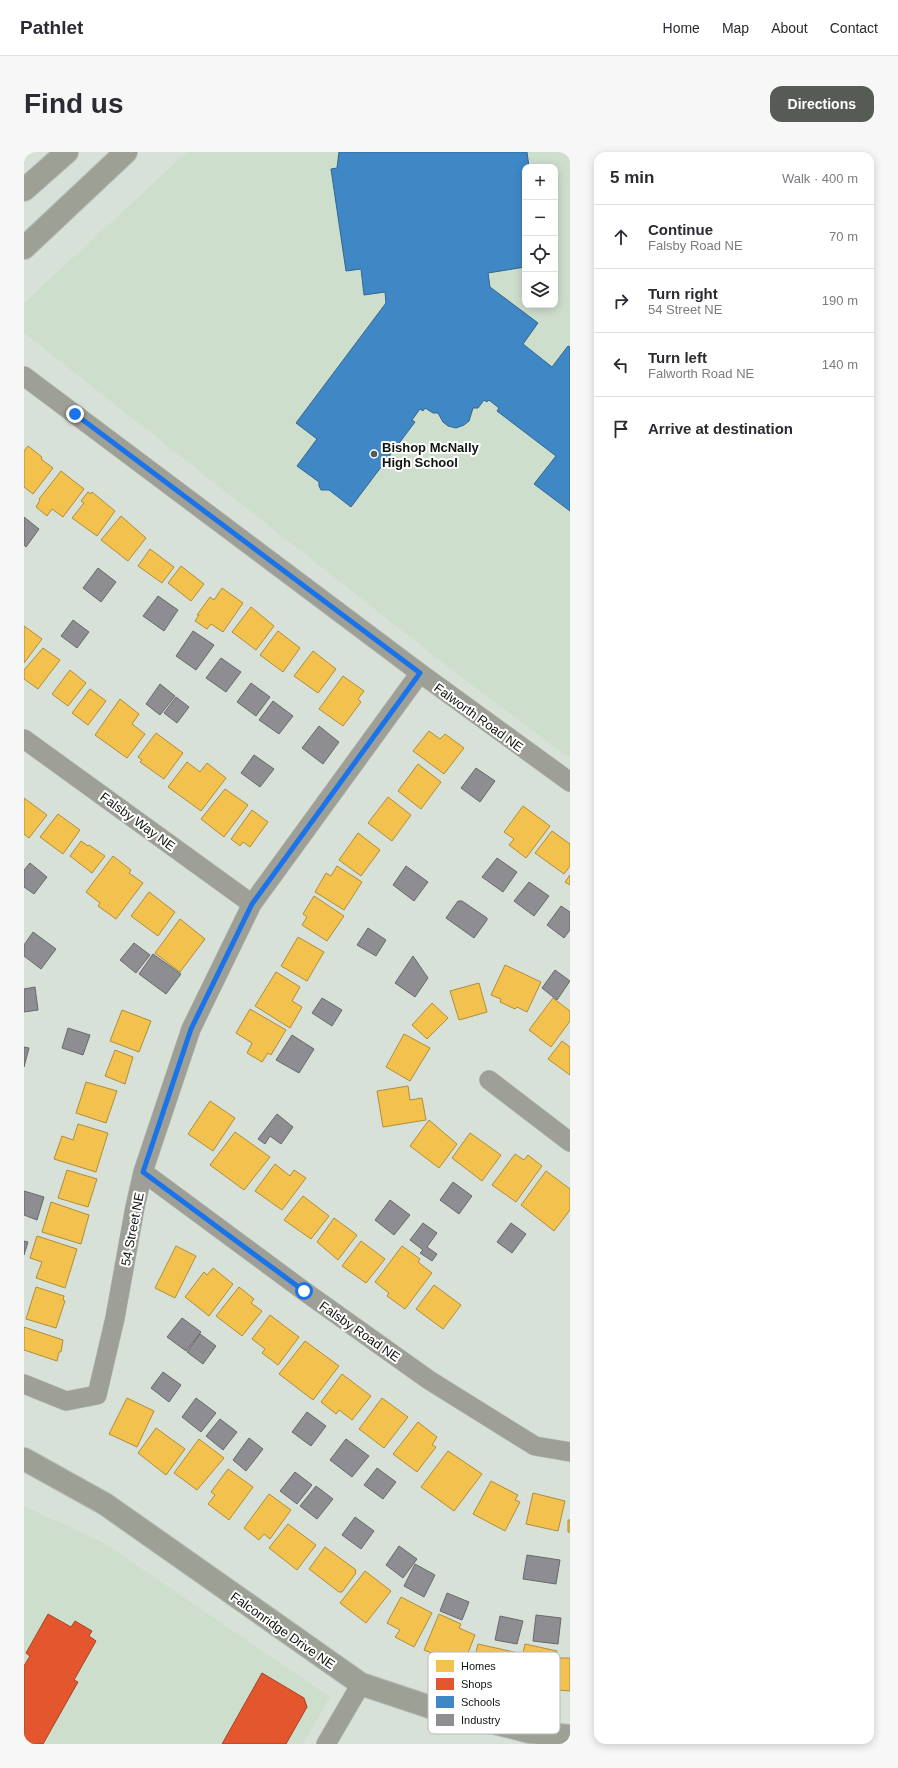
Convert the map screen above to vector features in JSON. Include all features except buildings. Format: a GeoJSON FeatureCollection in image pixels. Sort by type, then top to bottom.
{"type":"FeatureCollection","features":[{"type":"Feature","properties":{"kind":"street"},"geometry":{"type":"LineString","coordinates":[[24,190],[67,152]]}},
{"type":"Feature","properties":{"kind":"street"},"geometry":{"type":"LineString","coordinates":[[24,248],[126,152]]}},
{"type":"Feature","properties":{"kind":"street","name":"Falworth Road NE"},"geometry":{"type":"LineString","coordinates":[[24,376],[420,673],[570,782]]}},
{"type":"Feature","properties":{"kind":"street","name":"54 Street NE"},"geometry":{"type":"LineString","coordinates":[[24,1384],[66,1401],[97,1395],[115,1318],[135,1207],[143,1172],[191,1029],[252,904],[420,673]]}},
{"type":"Feature","properties":{"kind":"street","name":"Falsby Way NE"},"geometry":{"type":"LineString","coordinates":[[24,739],[252,904]]}},
{"type":"Feature","properties":{"kind":"street"},"geometry":{"type":"LineString","coordinates":[[489,1080],[570,1142]]}},
{"type":"Feature","properties":{"kind":"street","name":"Falsby Road NE"},"geometry":{"type":"LineString","coordinates":[[143,1172],[304,1291],[429,1380],[535,1446],[570,1452]]}},
{"type":"Feature","properties":{"kind":"street","name":"Falconridge Drive NE"},"geometry":{"type":"LineString","coordinates":[[24,1459],[105,1504],[361,1684],[428,1706]]}},
{"type":"Feature","properties":{"kind":"street"},"geometry":{"type":"LineString","coordinates":[[326,1744],[361,1684]]}},
{"type":"Feature","properties":{"kind":"street","name":"Falconridge Drive NE"},"geometry":{"type":"LineString","coordinates":[[550,1734],[570,1736]]}},
{"type":"Feature","properties":{"kind":"shaded area","name":"Bishop McNally High School"},"geometry":{"type":"Polygon","coordinates":[[[187,152],[570,152],[570,758],[457,674],[24,333],[24,303],[187,152]]]}},
{"type":"Feature","properties":{"kind":"shaded area"},"geometry":{"type":"Polygon","coordinates":[[[24,1506],[104,1543],[330,1697],[303,1744],[24,1744],[24,1506]]]}},
{"type":"Feature","properties":{"kind":"place","name":"Bishop McNally High School"},"geometry":{"type":"Point","coordinates":[374,454]}},
{"type":"Feature","properties":{"kind":"route"},"geometry":{"type":"LineString","coordinates":[[75,414],[420,673],[252,904],[191,1029],[143,1172],[304,1291]]}}]}
